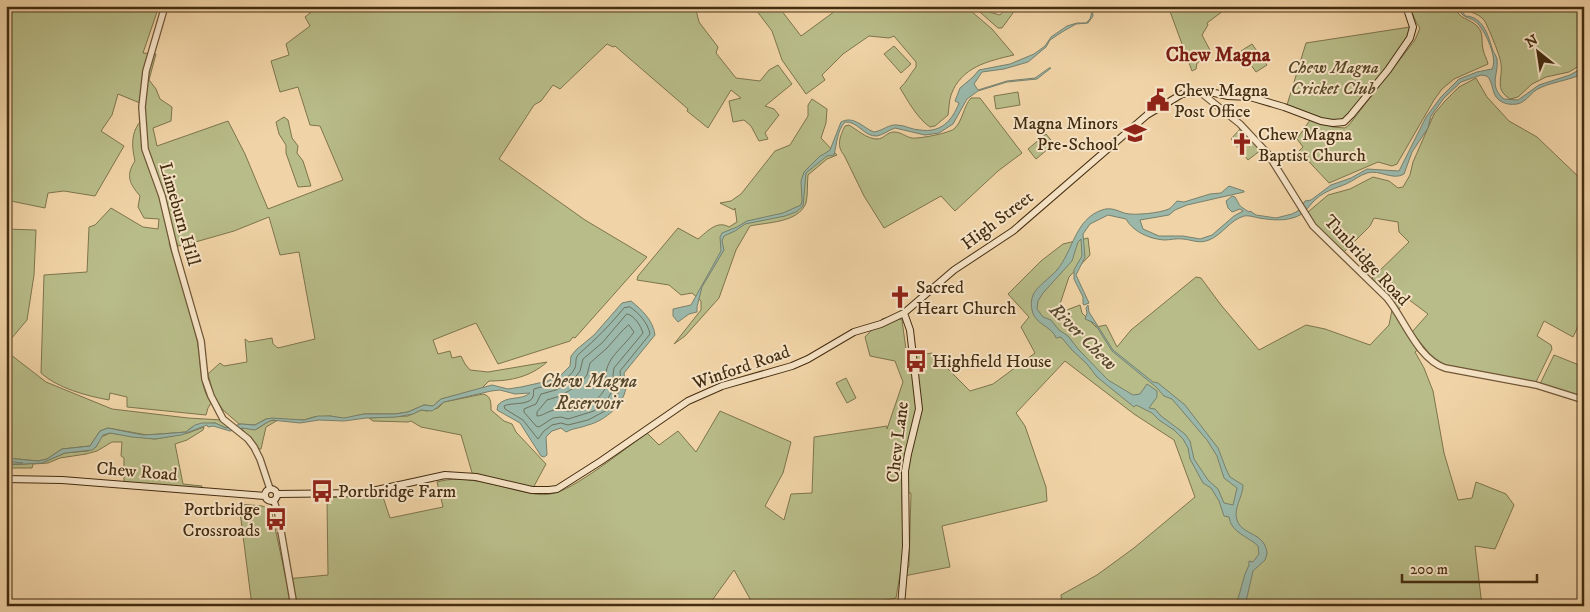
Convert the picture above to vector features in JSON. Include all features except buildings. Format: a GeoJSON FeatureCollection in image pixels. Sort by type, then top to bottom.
{"type":"FeatureCollection","features":[{"type":"Feature","properties":{"kind":"main road","name":"High Street"},"geometry":{"type":"LineString","coordinates":[[904,313],[954,270],[1013,231],[1150,113],[1182,94],[1200,92],[1250,98],[1284,107],[1320,121],[1344,122],[1388,70],[1410,38],[1413,27],[1406,6]]}},
{"type":"Feature","properties":{"kind":"main road","name":"Winford Road"},"geometry":{"type":"LineString","coordinates":[[278,494],[362,493],[445,475],[476,478],[532,490],[557,489],[586,472],[688,401],[722,386],[792,366],[808,359],[854,332],[881,324],[904,313]]}},
{"type":"Feature","properties":{"kind":"main road","name":"Chew Lane"},"geometry":{"type":"LineString","coordinates":[[901,606],[906,546],[906,471],[908,454],[919,410],[910,330],[904,313]]}},
{"type":"Feature","properties":{"kind":"main road","name":"Chew Road"},"geometry":{"type":"LineString","coordinates":[[6,479],[62,480],[265,496]]}},
{"type":"Feature","properties":{"kind":"main road"},"geometry":{"type":"LineString","coordinates":[[270,489],[274,489],[278,494],[274,501],[268,500],[265,496],[266,492],[270,489]]}},
{"type":"Feature","properties":{"kind":"street","name":"Limeburn Hill"},"geometry":{"type":"LineString","coordinates":[[165,6],[146,71],[142,107],[145,149],[162,196],[175,251],[201,341],[206,379],[211,396],[223,418],[254,447],[270,489]]}},
{"type":"Feature","properties":{"kind":"street","name":"Tunbridge Road"},"geometry":{"type":"LineString","coordinates":[[1200,92],[1240,124],[1268,154],[1313,226],[1387,298],[1411,336],[1432,362],[1445,368],[1536,385],[1584,400]]}},
{"type":"Feature","properties":{"kind":"street"},"geometry":{"type":"LineString","coordinates":[[274,501],[294,606]]}},
{"type":"Feature","properties":{"kind":"green space"},"geometry":{"type":"Polygon","coordinates":[[[6,6],[159,6],[143,53],[156,54],[149,80],[156,89],[160,99],[172,107],[171,121],[153,128],[157,146],[228,121],[245,154],[268,209],[343,180],[320,126],[310,125],[298,87],[280,92],[271,61],[289,55],[286,44],[310,26],[305,17],[319,6],[695,6],[699,22],[718,47],[716,53],[736,78],[760,81],[769,70],[778,65],[792,84],[765,106],[774,109],[779,115],[765,133],[768,139],[759,141],[751,126],[744,120],[733,122],[729,101],[741,98],[731,90],[708,128],[615,46],[607,44],[560,89],[553,85],[541,101],[534,105],[499,159],[585,220],[647,257],[575,338],[573,337],[570,341],[498,364],[476,323],[433,340],[438,354],[450,351],[452,358],[461,356],[470,370],[488,372],[547,362],[527,375],[513,379],[489,381],[481,389],[441,399],[433,406],[424,405],[408,412],[364,414],[344,419],[330,416],[304,420],[266,419],[255,425],[239,424],[223,410],[214,396],[208,374],[220,363],[224,366],[247,362],[245,339],[249,342],[272,338],[273,344],[278,348],[315,339],[299,252],[280,255],[269,217],[234,231],[185,245],[178,246],[176,241],[169,243],[199,348],[204,388],[211,403],[206,415],[127,407],[127,397],[110,393],[109,400],[82,394],[55,383],[41,373],[44,275],[87,272],[89,227],[95,225],[111,208],[143,227],[158,229],[159,219],[144,218],[138,207],[140,196],[130,180],[130,171],[135,161],[133,137],[137,126],[145,116],[140,103],[118,94],[112,115],[101,131],[124,146],[95,196],[64,191],[48,193],[45,208],[6,200],[6,6]]]}},
{"type":"Feature","properties":{"kind":"green space"},"geometry":{"type":"Polygon","coordinates":[[[753,6],[778,6],[801,36],[842,6],[965,6],[992,29],[1014,55],[985,63],[961,78],[951,95],[948,115],[935,126],[930,127],[917,114],[900,88],[916,67],[916,62],[894,36],[889,38],[869,36],[843,54],[822,75],[825,80],[806,94],[782,60],[772,31],[753,6]]]}},
{"type":"Feature","properties":{"kind":"green space"},"geometry":{"type":"Polygon","coordinates":[[[973,6],[982,6],[989,12],[1000,15],[1008,6],[1018,6],[1002,28],[998,28],[973,6]]]}},
{"type":"Feature","properties":{"kind":"green space"},"geometry":{"type":"Polygon","coordinates":[[[1168,6],[1226,6],[1227,8],[1207,23],[1208,25],[1202,35],[1212,54],[1197,63],[1196,69],[1192,71],[1168,6]]]}},
{"type":"Feature","properties":{"kind":"green space"},"geometry":{"type":"Polygon","coordinates":[[[1409,6],[1455,6],[1461,16],[1475,24],[1480,30],[1483,51],[1488,64],[1454,79],[1442,89],[1397,164],[1392,166],[1378,162],[1329,183],[1299,151],[1303,147],[1297,139],[1310,120],[1333,127],[1345,128],[1349,125],[1415,40],[1420,28],[1409,6]]]}},
{"type":"Feature","properties":{"kind":"green space"},"geometry":{"type":"Polygon","coordinates":[[[1462,6],[1584,6],[1584,63],[1569,72],[1546,77],[1532,84],[1518,97],[1510,99],[1502,91],[1500,61],[1486,23],[1472,12],[1463,10],[1462,6]]]}},
{"type":"Feature","properties":{"kind":"green space","name":"Chew Magna Cricket Club"},"geometry":{"type":"Polygon","coordinates":[[[1410,27],[1406,42],[1345,119],[1323,119],[1287,105],[1306,43],[1410,27]]]}},
{"type":"Feature","properties":{"kind":"green space"},"geometry":{"type":"Polygon","coordinates":[[[1252,44],[1267,65],[1256,72],[1241,51],[1252,44]]]}},
{"type":"Feature","properties":{"kind":"green space"},"geometry":{"type":"Polygon","coordinates":[[[894,46],[911,64],[901,73],[884,54],[894,46]]]}},
{"type":"Feature","properties":{"kind":"green space"},"geometry":{"type":"Polygon","coordinates":[[[1476,78],[1487,97],[1509,121],[1537,137],[1584,182],[1584,314],[1573,337],[1544,321],[1537,336],[1551,345],[1552,349],[1536,382],[1440,364],[1432,357],[1412,332],[1428,314],[1408,299],[1399,309],[1372,278],[1409,242],[1399,232],[1398,222],[1374,218],[1370,226],[1343,253],[1316,225],[1308,212],[1328,195],[1350,189],[1373,177],[1389,181],[1398,188],[1403,187],[1410,175],[1413,162],[1434,114],[1459,87],[1476,78]]]}},
{"type":"Feature","properties":{"kind":"green space"},"geometry":{"type":"Polygon","coordinates":[[[1018,92],[1020,105],[996,109],[994,96],[1018,92]]]}},
{"type":"Feature","properties":{"kind":"green space"},"geometry":{"type":"Polygon","coordinates":[[[971,98],[980,98],[1022,153],[998,171],[955,211],[941,196],[884,228],[864,196],[840,148],[840,137],[845,126],[849,125],[873,139],[882,138],[894,132],[912,138],[921,138],[954,129],[971,98]]]}},
{"type":"Feature","properties":{"kind":"green space"},"geometry":{"type":"Polygon","coordinates":[[[812,99],[827,109],[826,123],[821,138],[837,155],[827,159],[808,175],[806,203],[802,210],[790,218],[750,226],[736,250],[719,298],[685,336],[674,344],[701,310],[701,301],[692,293],[681,295],[669,285],[637,280],[638,276],[678,228],[698,239],[717,226],[725,225],[729,227],[737,222],[735,208],[734,210],[720,203],[731,201],[741,194],[775,151],[790,145],[808,116],[808,105],[812,99]]]}},
{"type":"Feature","properties":{"kind":"green space"},"geometry":{"type":"Polygon","coordinates":[[[284,117],[288,120],[292,138],[298,146],[297,153],[303,161],[311,186],[298,187],[286,153],[286,145],[279,134],[276,122],[284,117]]]}},
{"type":"Feature","properties":{"kind":"green space"},"geometry":{"type":"Polygon","coordinates":[[[1240,129],[1261,150],[1248,160],[1231,139],[1240,129]]]}},
{"type":"Feature","properties":{"kind":"green space"},"geometry":{"type":"Polygon","coordinates":[[[1046,134],[1054,144],[1036,159],[1028,149],[1046,134]]]}},
{"type":"Feature","properties":{"kind":"green space"},"geometry":{"type":"Polygon","coordinates":[[[6,229],[36,230],[34,275],[27,320],[6,345],[6,229]]]}},
{"type":"Feature","properties":{"kind":"green space"},"geometry":{"type":"Polygon","coordinates":[[[1088,238],[1090,255],[1069,277],[1059,307],[1064,311],[1080,305],[1082,313],[1096,327],[1106,325],[1117,347],[1131,330],[1196,277],[1201,278],[1259,350],[1306,325],[1325,329],[1370,345],[1389,325],[1392,310],[1419,349],[1415,352],[1433,391],[1444,453],[1458,500],[1472,498],[1476,482],[1506,494],[1514,505],[1495,549],[1475,546],[1482,606],[1062,606],[1061,595],[1097,575],[1134,548],[1195,497],[1174,440],[1134,414],[1065,361],[1016,413],[1025,426],[1046,487],[1047,501],[942,526],[950,567],[904,576],[909,566],[911,493],[902,493],[903,557],[896,598],[855,606],[754,606],[734,570],[708,606],[252,606],[239,504],[262,506],[271,509],[286,579],[328,575],[327,498],[382,494],[390,518],[443,507],[437,482],[447,480],[468,480],[542,495],[550,494],[572,486],[585,478],[647,433],[659,445],[678,431],[696,452],[720,411],[791,442],[783,473],[765,506],[784,520],[791,494],[812,493],[814,437],[887,426],[887,429],[903,382],[895,361],[870,356],[865,337],[882,319],[892,316],[902,320],[907,357],[932,353],[970,391],[993,384],[1035,353],[1021,327],[1029,317],[1008,294],[1041,261],[1063,244],[1088,238]]]}},
{"type":"Feature","properties":{"kind":"green space"},"geometry":{"type":"Polygon","coordinates":[[[6,351],[46,382],[112,409],[222,420],[231,426],[226,428],[215,423],[202,424],[192,427],[186,432],[147,435],[108,428],[100,431],[90,446],[62,449],[47,459],[38,461],[6,458],[6,351]]]}},
{"type":"Feature","properties":{"kind":"green space"},"geometry":{"type":"Polygon","coordinates":[[[1554,355],[1584,367],[1584,397],[1540,384],[1554,355]]]}},
{"type":"Feature","properties":{"kind":"green space"},"geometry":{"type":"Polygon","coordinates":[[[846,378],[856,398],[847,403],[836,383],[846,378]]]}},
{"type":"Feature","properties":{"kind":"green space"},"geometry":{"type":"Polygon","coordinates":[[[483,394],[491,402],[491,410],[504,421],[512,424],[516,432],[546,464],[533,488],[473,476],[461,435],[421,427],[411,421],[373,421],[369,418],[408,416],[421,410],[427,411],[438,408],[444,402],[483,394]]]}},
{"type":"Feature","properties":{"kind":"green space"},"geometry":{"type":"Polygon","coordinates":[[[278,420],[266,427],[261,449],[258,449],[252,439],[241,428],[257,429],[269,421],[278,420]]]}},
{"type":"Feature","properties":{"kind":"green space"},"geometry":{"type":"Polygon","coordinates":[[[204,427],[203,430],[187,440],[175,444],[183,484],[202,486],[201,489],[124,482],[124,458],[121,456],[122,442],[112,442],[97,451],[86,454],[60,458],[48,463],[33,464],[32,468],[6,468],[6,465],[42,463],[65,453],[88,451],[96,447],[101,437],[110,433],[155,439],[188,433],[204,427]]]}},
{"type":"Feature","properties":{"kind":"water"},"geometry":{"type":"Polygon","coordinates":[[[1090,6],[1092,7],[1093,16],[1088,23],[1076,24],[1062,32],[1050,40],[1046,47],[1028,62],[1004,69],[982,72],[974,84],[978,90],[1007,81],[1035,78],[1051,68],[1037,79],[1007,82],[978,91],[967,99],[953,124],[939,133],[925,135],[895,128],[877,136],[872,136],[854,124],[845,122],[839,133],[834,155],[827,156],[806,173],[803,206],[796,212],[785,216],[745,224],[724,236],[722,241],[724,250],[702,287],[697,312],[689,314],[678,322],[673,316],[673,309],[691,305],[721,251],[720,237],[722,233],[747,221],[783,213],[801,205],[801,181],[804,172],[820,156],[830,150],[841,122],[846,120],[854,121],[874,132],[894,125],[917,130],[940,128],[953,115],[959,103],[955,101],[960,88],[979,70],[1010,64],[1034,54],[1045,46],[1051,37],[1067,26],[1077,23],[1086,23],[1090,19],[1092,12],[1090,6]]]}},
{"type":"Feature","properties":{"kind":"water"},"geometry":{"type":"Polygon","coordinates":[[[1457,6],[1460,6],[1465,16],[1457,6]]]}},
{"type":"Feature","properties":{"kind":"water"},"geometry":{"type":"Polygon","coordinates":[[[1465,16],[1480,22],[1486,32],[1497,59],[1496,89],[1504,99],[1518,100],[1539,85],[1570,75],[1584,67],[1584,73],[1541,87],[1523,102],[1515,104],[1505,103],[1496,98],[1487,76],[1481,75],[1461,82],[1444,98],[1431,116],[1428,128],[1412,152],[1404,174],[1391,176],[1372,172],[1364,174],[1349,183],[1323,194],[1302,213],[1285,220],[1244,216],[1234,221],[1214,238],[1199,242],[1153,238],[1137,231],[1126,219],[1108,215],[1090,224],[1083,234],[1085,257],[1076,275],[1089,303],[1083,304],[1083,297],[1074,279],[1074,270],[1082,256],[1081,239],[1078,242],[1072,261],[1038,301],[1037,309],[1043,317],[1051,320],[1059,330],[1068,336],[1108,380],[1133,395],[1140,394],[1147,384],[1157,391],[1157,397],[1149,408],[1155,409],[1161,416],[1185,434],[1190,441],[1194,459],[1208,480],[1218,489],[1224,503],[1233,505],[1237,488],[1224,478],[1217,456],[1207,440],[1172,399],[1164,396],[1156,387],[1112,351],[1095,324],[1085,319],[1088,305],[1089,312],[1113,350],[1185,405],[1218,448],[1230,477],[1243,485],[1236,511],[1237,520],[1244,529],[1263,542],[1267,554],[1265,560],[1253,571],[1245,606],[1236,606],[1249,561],[1253,562],[1259,554],[1258,546],[1236,531],[1229,517],[1224,516],[1219,501],[1211,488],[1203,483],[1190,459],[1188,448],[1183,439],[1152,413],[1136,405],[1134,407],[1097,377],[1061,337],[1056,338],[1051,331],[1036,319],[1033,315],[1032,297],[1037,288],[1057,270],[1086,220],[1102,210],[1110,209],[1134,214],[1153,213],[1169,209],[1177,201],[1184,202],[1210,194],[1221,193],[1229,186],[1244,191],[1187,205],[1169,215],[1140,220],[1143,229],[1159,236],[1183,236],[1200,239],[1212,235],[1234,216],[1243,211],[1240,209],[1232,212],[1228,208],[1226,201],[1232,196],[1235,197],[1241,207],[1249,212],[1276,218],[1298,211],[1305,201],[1311,200],[1331,185],[1351,178],[1367,169],[1399,171],[1426,117],[1441,97],[1459,79],[1492,69],[1492,52],[1478,24],[1465,16]]]}},
{"type":"Feature","properties":{"kind":"water","name":"Chew Magna Reservoir"},"geometry":{"type":"Polygon","coordinates":[[[631,301],[649,320],[655,335],[624,373],[626,385],[622,398],[613,410],[595,423],[566,432],[561,428],[552,431],[546,437],[547,455],[544,457],[541,456],[520,423],[497,410],[498,405],[502,402],[530,393],[515,394],[500,390],[444,402],[432,411],[421,410],[413,414],[396,417],[344,421],[319,420],[300,423],[272,420],[255,430],[242,428],[230,431],[213,426],[208,427],[207,425],[181,435],[155,439],[110,433],[103,435],[92,450],[65,453],[42,463],[6,465],[6,463],[23,463],[6,461],[6,458],[38,461],[47,459],[62,449],[90,446],[100,431],[108,428],[143,435],[186,432],[195,425],[202,423],[215,423],[226,428],[241,424],[255,425],[272,418],[304,420],[318,416],[344,418],[364,414],[395,414],[408,412],[424,405],[433,406],[441,399],[492,385],[508,389],[548,381],[562,374],[570,366],[571,356],[594,335],[622,303],[631,301]]]}},
{"type":"Feature","properties":{"kind":"place","name":"Chew Magna Post Office"},"geometry":{"type":"Point","coordinates":[1158,100]}},
{"type":"Feature","properties":{"kind":"place","name":"Magna Minors Pre-School"},"geometry":{"type":"Point","coordinates":[1135,133]}},
{"type":"Feature","properties":{"kind":"place","name":"Chew Magna Baptist Church"},"geometry":{"type":"Point","coordinates":[1242,144]}},
{"type":"Feature","properties":{"kind":"place","name":"Sacred Heart Church"},"geometry":{"type":"Point","coordinates":[900,297]}},
{"type":"Feature","properties":{"kind":"place","name":"Highfield House"},"geometry":{"type":"Point","coordinates":[916,361]}},
{"type":"Feature","properties":{"kind":"place","name":"Portbridge Farm"},"geometry":{"type":"Point","coordinates":[322,491]}},
{"type":"Feature","properties":{"kind":"place","name":"Portbridge Crossroads"},"geometry":{"type":"Point","coordinates":[276,519]}},
{"type":"Feature","properties":{"kind":"district","name":"Chew Magna"},"geometry":{"type":"Point","coordinates":[1218,54]}},
{"type":"Feature","properties":{"kind":"water label","name":"River Chew"},"geometry":{"type":"Point","coordinates":[1084,336]}}]}
